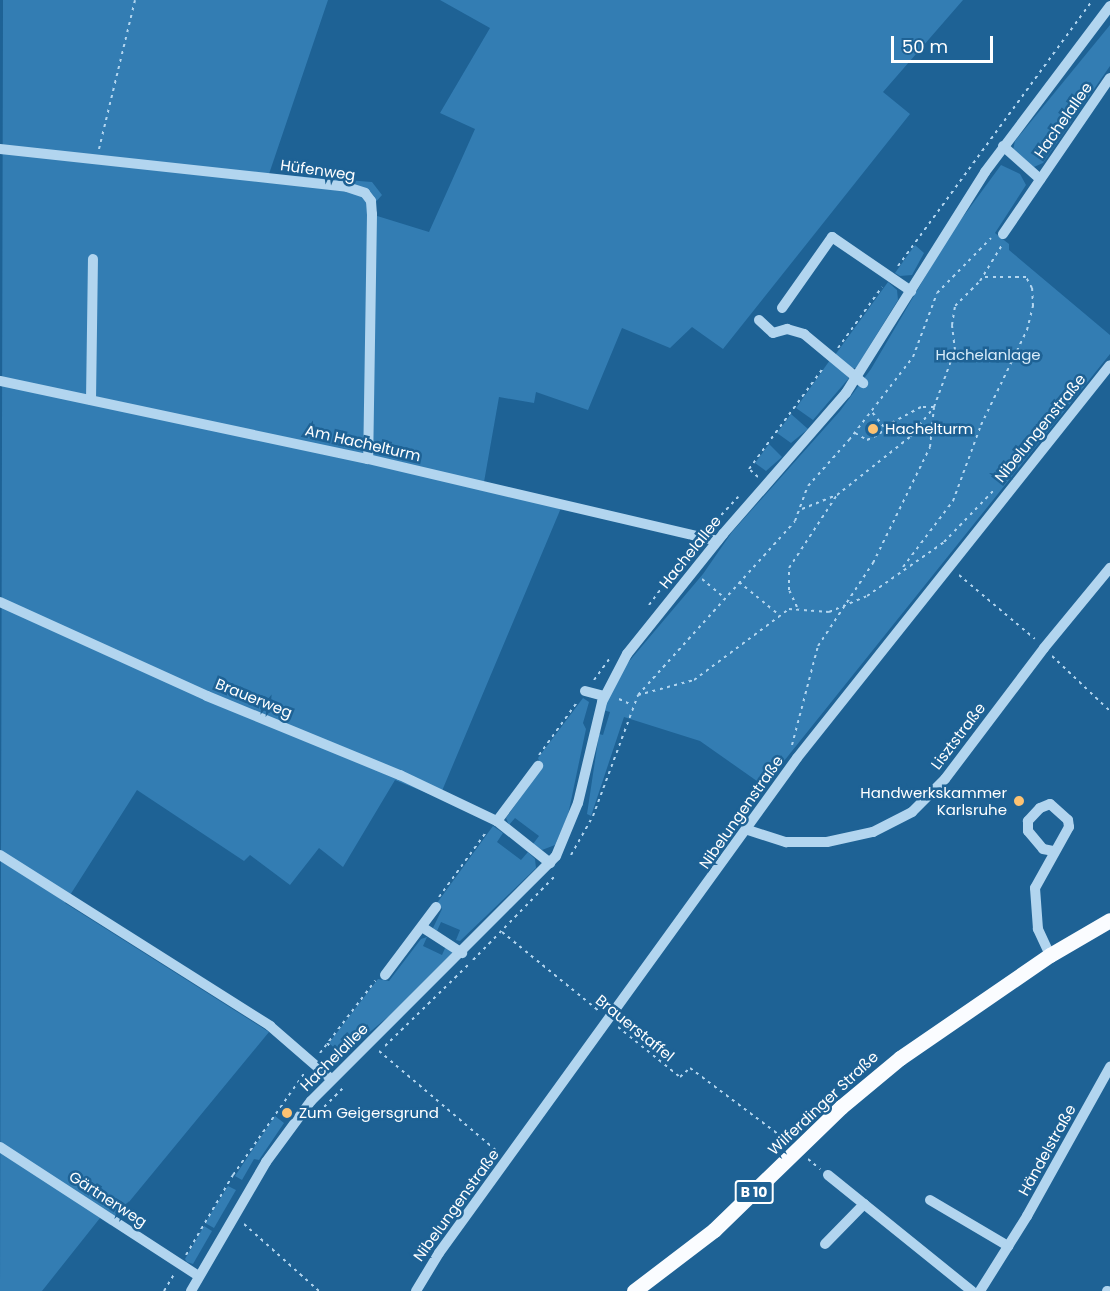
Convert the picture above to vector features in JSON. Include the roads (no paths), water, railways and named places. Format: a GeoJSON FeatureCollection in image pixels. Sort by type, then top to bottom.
{"type":"FeatureCollection","features":[{"type":"Feature","properties":{"kind":"main road","name":"Wilferdinger Straße"},"geometry":{"type":"LineString","coordinates":[[634,1291],[702,1241],[797,1150],[900,1058],[1050,955],[1110,920]]}},
{"type":"Feature","properties":{"kind":"street","name":"Hachelallee"},"geometry":{"type":"LineString","coordinates":[[190,1291],[255,1174],[308,1098],[462,953],[550,863],[568,834],[582,803],[598,713],[604,696],[627,654],[718,541],[860,380],[911,291],[1003,146],[1110,6]]}},
{"type":"Feature","properties":{"kind":"street","name":"Hachelallee"},"geometry":{"type":"LineString","coordinates":[[1000,238],[1098,99],[1110,78]]}},
{"type":"Feature","properties":{"kind":"street","name":"Hachelallee"},"geometry":{"type":"LineString","coordinates":[[1003,146],[1040,179]]}},
{"type":"Feature","properties":{"kind":"street","name":"Hüfenweg"},"geometry":{"type":"LineString","coordinates":[[0,149],[347,187],[368,197],[372,214],[368,459]]}},
{"type":"Feature","properties":{"kind":"street"},"geometry":{"type":"LineString","coordinates":[[782,308],[832,237],[887,279],[911,291]]}},
{"type":"Feature","properties":{"kind":"street"},"geometry":{"type":"LineString","coordinates":[[91,400],[93,259]]}},
{"type":"Feature","properties":{"kind":"street"},"geometry":{"type":"LineString","coordinates":[[759,320],[773,333],[798,331],[860,380]]}},
{"type":"Feature","properties":{"kind":"street","name":"Nibelungenstraße"},"geometry":{"type":"LineString","coordinates":[[416,1291],[439,1252],[797,758],[948,565],[1110,365]]}},
{"type":"Feature","properties":{"kind":"street","name":"Am Hachelturm"},"geometry":{"type":"LineString","coordinates":[[0,381],[368,459],[718,541]]}},
{"type":"Feature","properties":{"kind":"street","name":"Lisztstraße"},"geometry":{"type":"LineString","coordinates":[[747,830],[786,842],[827,842],[873,832],[912,812],[945,779],[1040,644],[1110,568]]}},
{"type":"Feature","properties":{"kind":"street","name":"Brauerweg"},"geometry":{"type":"LineString","coordinates":[[0,602],[207,696],[400,775],[497,822]]}},
{"type":"Feature","properties":{"kind":"street"},"geometry":{"type":"LineString","coordinates":[[585,692],[604,696]]}},
{"type":"Feature","properties":{"kind":"street"},"geometry":{"type":"LineString","coordinates":[[538,766],[497,822],[550,863]]}},
{"type":"Feature","properties":{"kind":"street"},"geometry":{"type":"LineString","coordinates":[[1050,955],[1033,908],[1035,888],[1053,851],[1069,827],[1068,820],[1050,804],[1040,808],[1028,821],[1028,831],[1043,849],[1053,851]]}},
{"type":"Feature","properties":{"kind":"street"},"geometry":{"type":"LineString","coordinates":[[0,855],[270,1026],[330,1078]]}},
{"type":"Feature","properties":{"kind":"street"},"geometry":{"type":"LineString","coordinates":[[385,975],[436,907]]}},
{"type":"Feature","properties":{"kind":"street"},"geometry":{"type":"LineString","coordinates":[[422,927],[462,953]]}},
{"type":"Feature","properties":{"kind":"street","name":"Händelstraße"},"geometry":{"type":"LineString","coordinates":[[980,1291],[1110,1067]]}},
{"type":"Feature","properties":{"kind":"street","name":"Gärtnerweg"},"geometry":{"type":"LineString","coordinates":[[0,1147],[199,1276]]}},
{"type":"Feature","properties":{"kind":"street"},"geometry":{"type":"LineString","coordinates":[[828,1175],[972,1291]]}},
{"type":"Feature","properties":{"kind":"street"},"geometry":{"type":"LineString","coordinates":[[930,1200],[1008,1246]]}},
{"type":"Feature","properties":{"kind":"street"},"geometry":{"type":"LineString","coordinates":[[825,1244],[864,1204]]}},
{"type":"Feature","properties":{"kind":"place","name":"Hachelturm"},"geometry":{"type":"Point","coordinates":[873,429]}},
{"type":"Feature","properties":{"kind":"place","name":"Handwerkskammer Karlsruhe"},"geometry":{"type":"Point","coordinates":[1019,801]}},
{"type":"Feature","properties":{"kind":"place","name":"Zum Geigersgrund"},"geometry":{"type":"Point","coordinates":[287,1113]}},
{"type":"Feature","properties":{"kind":"park label","name":"Hachelanlage"},"geometry":{"type":"Point","coordinates":[988,355]}}]}
